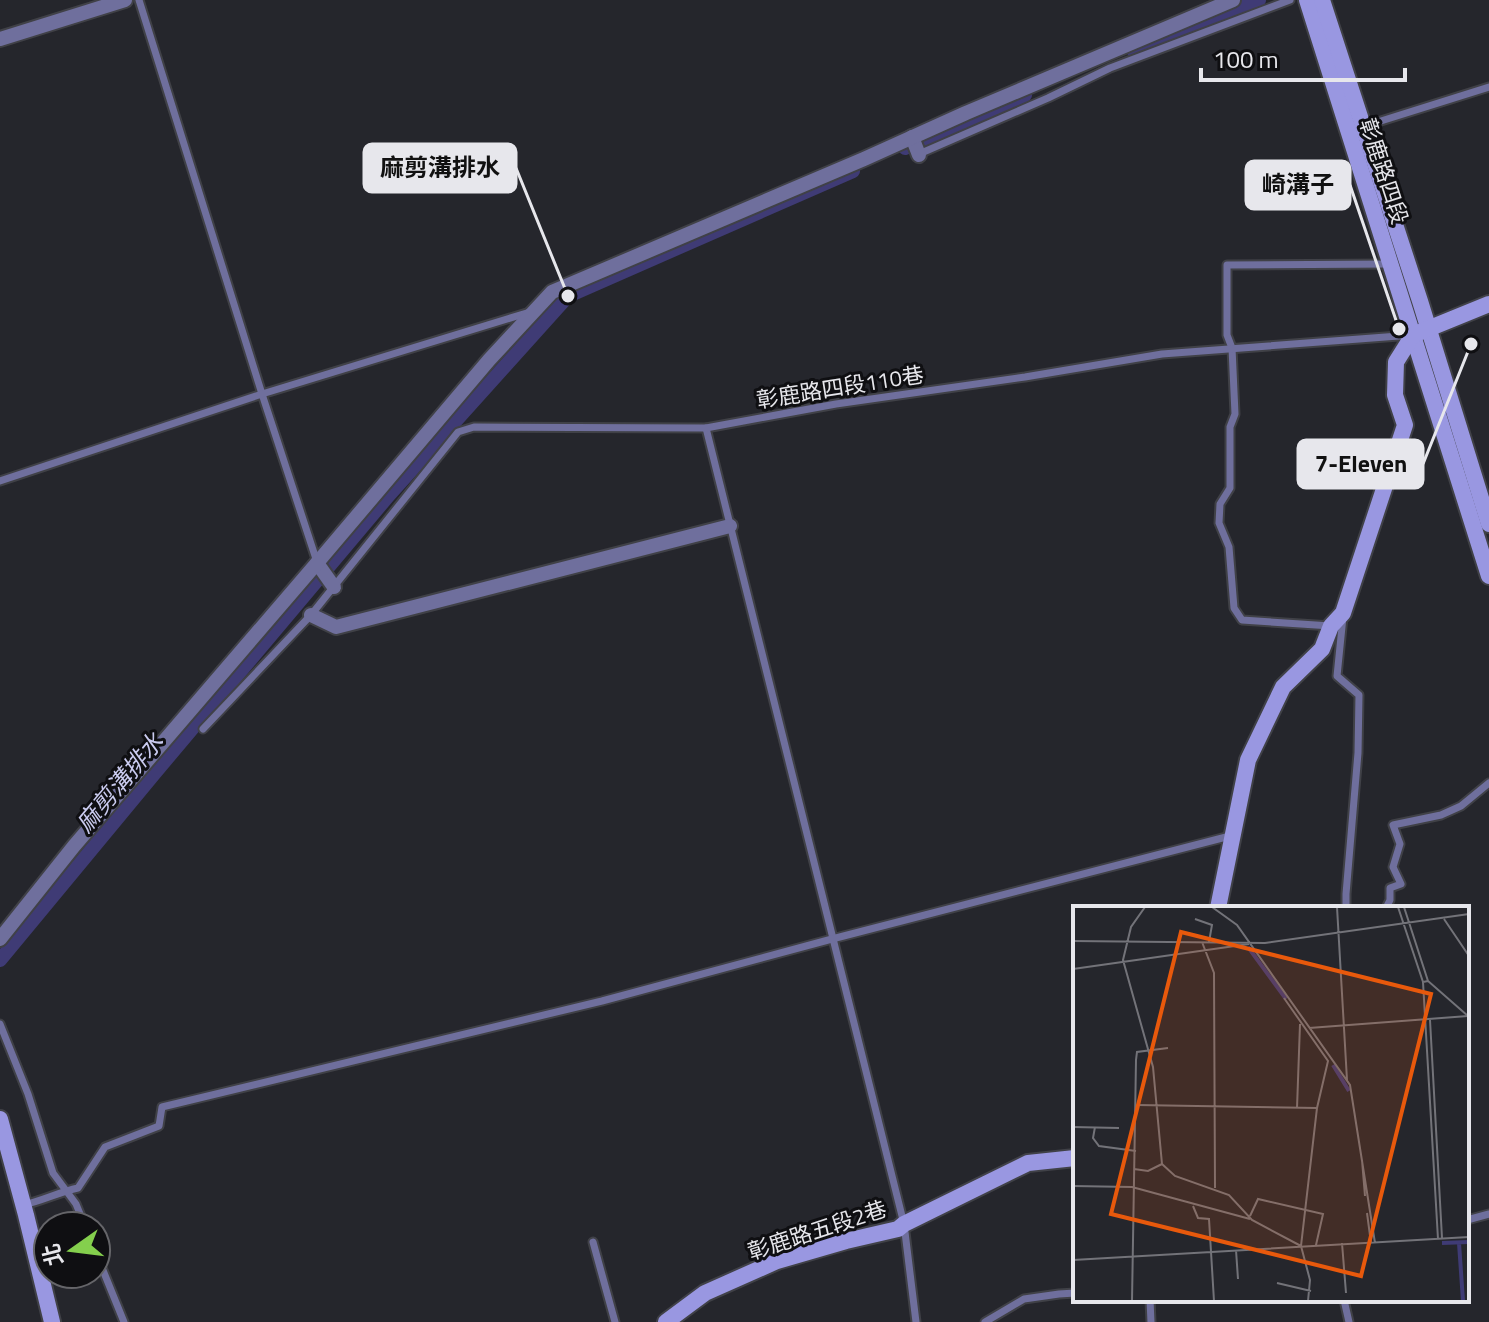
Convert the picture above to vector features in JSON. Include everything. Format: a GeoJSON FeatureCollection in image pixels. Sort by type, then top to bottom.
{"type":"FeatureCollection","features":[{"type":"Feature","properties":{"kind":"street"},"geometry":{"type":"LineString","coordinates":[[0,39],[125,0]]}},
{"type":"Feature","properties":{"kind":"street"},"geometry":{"type":"LineString","coordinates":[[0,939],[74,846],[489,360],[552,292],[1233,0]]}},
{"type":"Feature","properties":{"kind":"street","name":"彰鹿路四段"},"geometry":{"type":"LineString","coordinates":[[1307,0],[1356,130],[1413,305]]}},
{"type":"Feature","properties":{"kind":"street","name":"彰鹿路四段"},"geometry":{"type":"LineString","coordinates":[[1322,0],[1391,264],[1413,305]]}},
{"type":"Feature","properties":{"kind":"street"},"geometry":{"type":"LineString","coordinates":[[912,137],[919,155]]}},
{"type":"Feature","properties":{"kind":"street"},"geometry":{"type":"LineString","coordinates":[[1218,906],[1248,760],[1283,687],[1322,649],[1331,626],[1343,613],[1405,425],[1395,395],[1396,362],[1421,332],[1489,304]]}},
{"type":"Feature","properties":{"kind":"street"},"geometry":{"type":"LineString","coordinates":[[1413,305],[1489,576]]}},
{"type":"Feature","properties":{"kind":"street"},"geometry":{"type":"LineString","coordinates":[[1421,332],[1489,524]]}},
{"type":"Feature","properties":{"kind":"street"},"geometry":{"type":"LineString","coordinates":[[311,615],[336,627],[730,526]]}},
{"type":"Feature","properties":{"kind":"street"},"geometry":{"type":"LineString","coordinates":[[317,563],[337,583]]}},
{"type":"Feature","properties":{"kind":"street"},"geometry":{"type":"LineString","coordinates":[[0,1119],[7,1172],[23,1205],[52,1322]]}},
{"type":"Feature","properties":{"kind":"street","name":"彰鹿路五段2巷"},"geometry":{"type":"LineString","coordinates":[[666,1322],[705,1293],[777,1261],[898,1229],[1028,1163],[1073,1158]]}},
{"type":"Feature","properties":{"kind":"lane"},"geometry":{"type":"LineString","coordinates":[[139,0],[317,563]]}},
{"type":"Feature","properties":{"kind":"lane"},"geometry":{"type":"LineString","coordinates":[[919,155],[1110,68],[1290,0]]}},
{"type":"Feature","properties":{"kind":"lane"},"geometry":{"type":"LineString","coordinates":[[1356,130],[1489,87]]}},
{"type":"Feature","properties":{"kind":"lane"},"geometry":{"type":"LineString","coordinates":[[1331,626],[1242,620],[1234,608],[1229,547],[1219,523],[1220,504],[1230,488],[1230,427],[1235,414],[1232,348],[1227,335],[1227,265],[1391,264]]}},
{"type":"Feature","properties":{"kind":"lane"},"geometry":{"type":"LineString","coordinates":[[0,481],[262,394],[536,310]]}},
{"type":"Feature","properties":{"kind":"lane","name":"彰鹿路四段110巷"},"geometry":{"type":"LineString","coordinates":[[337,583],[458,432],[474,427],[706,428],[836,404],[1162,354],[1421,332]]}},
{"type":"Feature","properties":{"kind":"lane"},"geometry":{"type":"LineString","coordinates":[[706,428],[904,1224],[916,1322]]}},
{"type":"Feature","properties":{"kind":"lane"},"geometry":{"type":"LineString","coordinates":[[203,729],[311,615],[337,583]]}},
{"type":"Feature","properties":{"kind":"lane"},"geometry":{"type":"LineString","coordinates":[[1343,613],[1337,676],[1359,695],[1358,753],[1346,906]]}},
{"type":"Feature","properties":{"kind":"lane"},"geometry":{"type":"LineString","coordinates":[[1387,906],[1390,888],[1401,884],[1393,867],[1400,844],[1393,825],[1441,815],[1461,806],[1489,783]]}},
{"type":"Feature","properties":{"kind":"lane"},"geometry":{"type":"LineString","coordinates":[[23,1205],[78,1188],[105,1147],[159,1126],[162,1107],[602,1001],[1232,836]]}},
{"type":"Feature","properties":{"kind":"lane"},"geometry":{"type":"LineString","coordinates":[[0,1024],[28,1094],[53,1173],[78,1210]]}},
{"type":"Feature","properties":{"kind":"lane"},"geometry":{"type":"LineString","coordinates":[[1469,1219],[1489,1214]]}},
{"type":"Feature","properties":{"kind":"lane"},"geometry":{"type":"LineString","coordinates":[[593,1242],[615,1322]]}},
{"type":"Feature","properties":{"kind":"lane"},"geometry":{"type":"LineString","coordinates":[[111,1290],[124,1322]]}},
{"type":"Feature","properties":{"kind":"lane"},"geometry":{"type":"LineString","coordinates":[[985,1322],[1024,1299],[1073,1293]]}},
{"type":"Feature","properties":{"kind":"lane"},"geometry":{"type":"LineString","coordinates":[[1150,1302],[1151,1322]]}},
{"type":"Feature","properties":{"kind":"lane"},"geometry":{"type":"LineString","coordinates":[[1344,1302],[1349,1322]]}},
{"type":"Feature","properties":{"kind":"waterway","name":"麻剪溝排水"},"geometry":{"type":"LineString","coordinates":[[1133,50],[1259,0]]}},
{"type":"Feature","properties":{"kind":"waterway","name":"麻剪溝排水"},"geometry":{"type":"LineString","coordinates":[[905,148],[1025,95]]}},
{"type":"Feature","properties":{"kind":"waterway","name":"麻剪溝排水"},"geometry":{"type":"LineString","coordinates":[[0,960],[389,495],[568,296],[853,171]]}},
{"type":"Feature","properties":{"kind":"place","name":"麻剪溝排水"},"geometry":{"type":"Point","coordinates":[568,296]}},
{"type":"Feature","properties":{"kind":"place","name":"崎溝子"},"geometry":{"type":"Point","coordinates":[1399,329]}},
{"type":"Feature","properties":{"kind":"place","name":"7-Eleven"},"geometry":{"type":"Point","coordinates":[1471,344]}}]}
